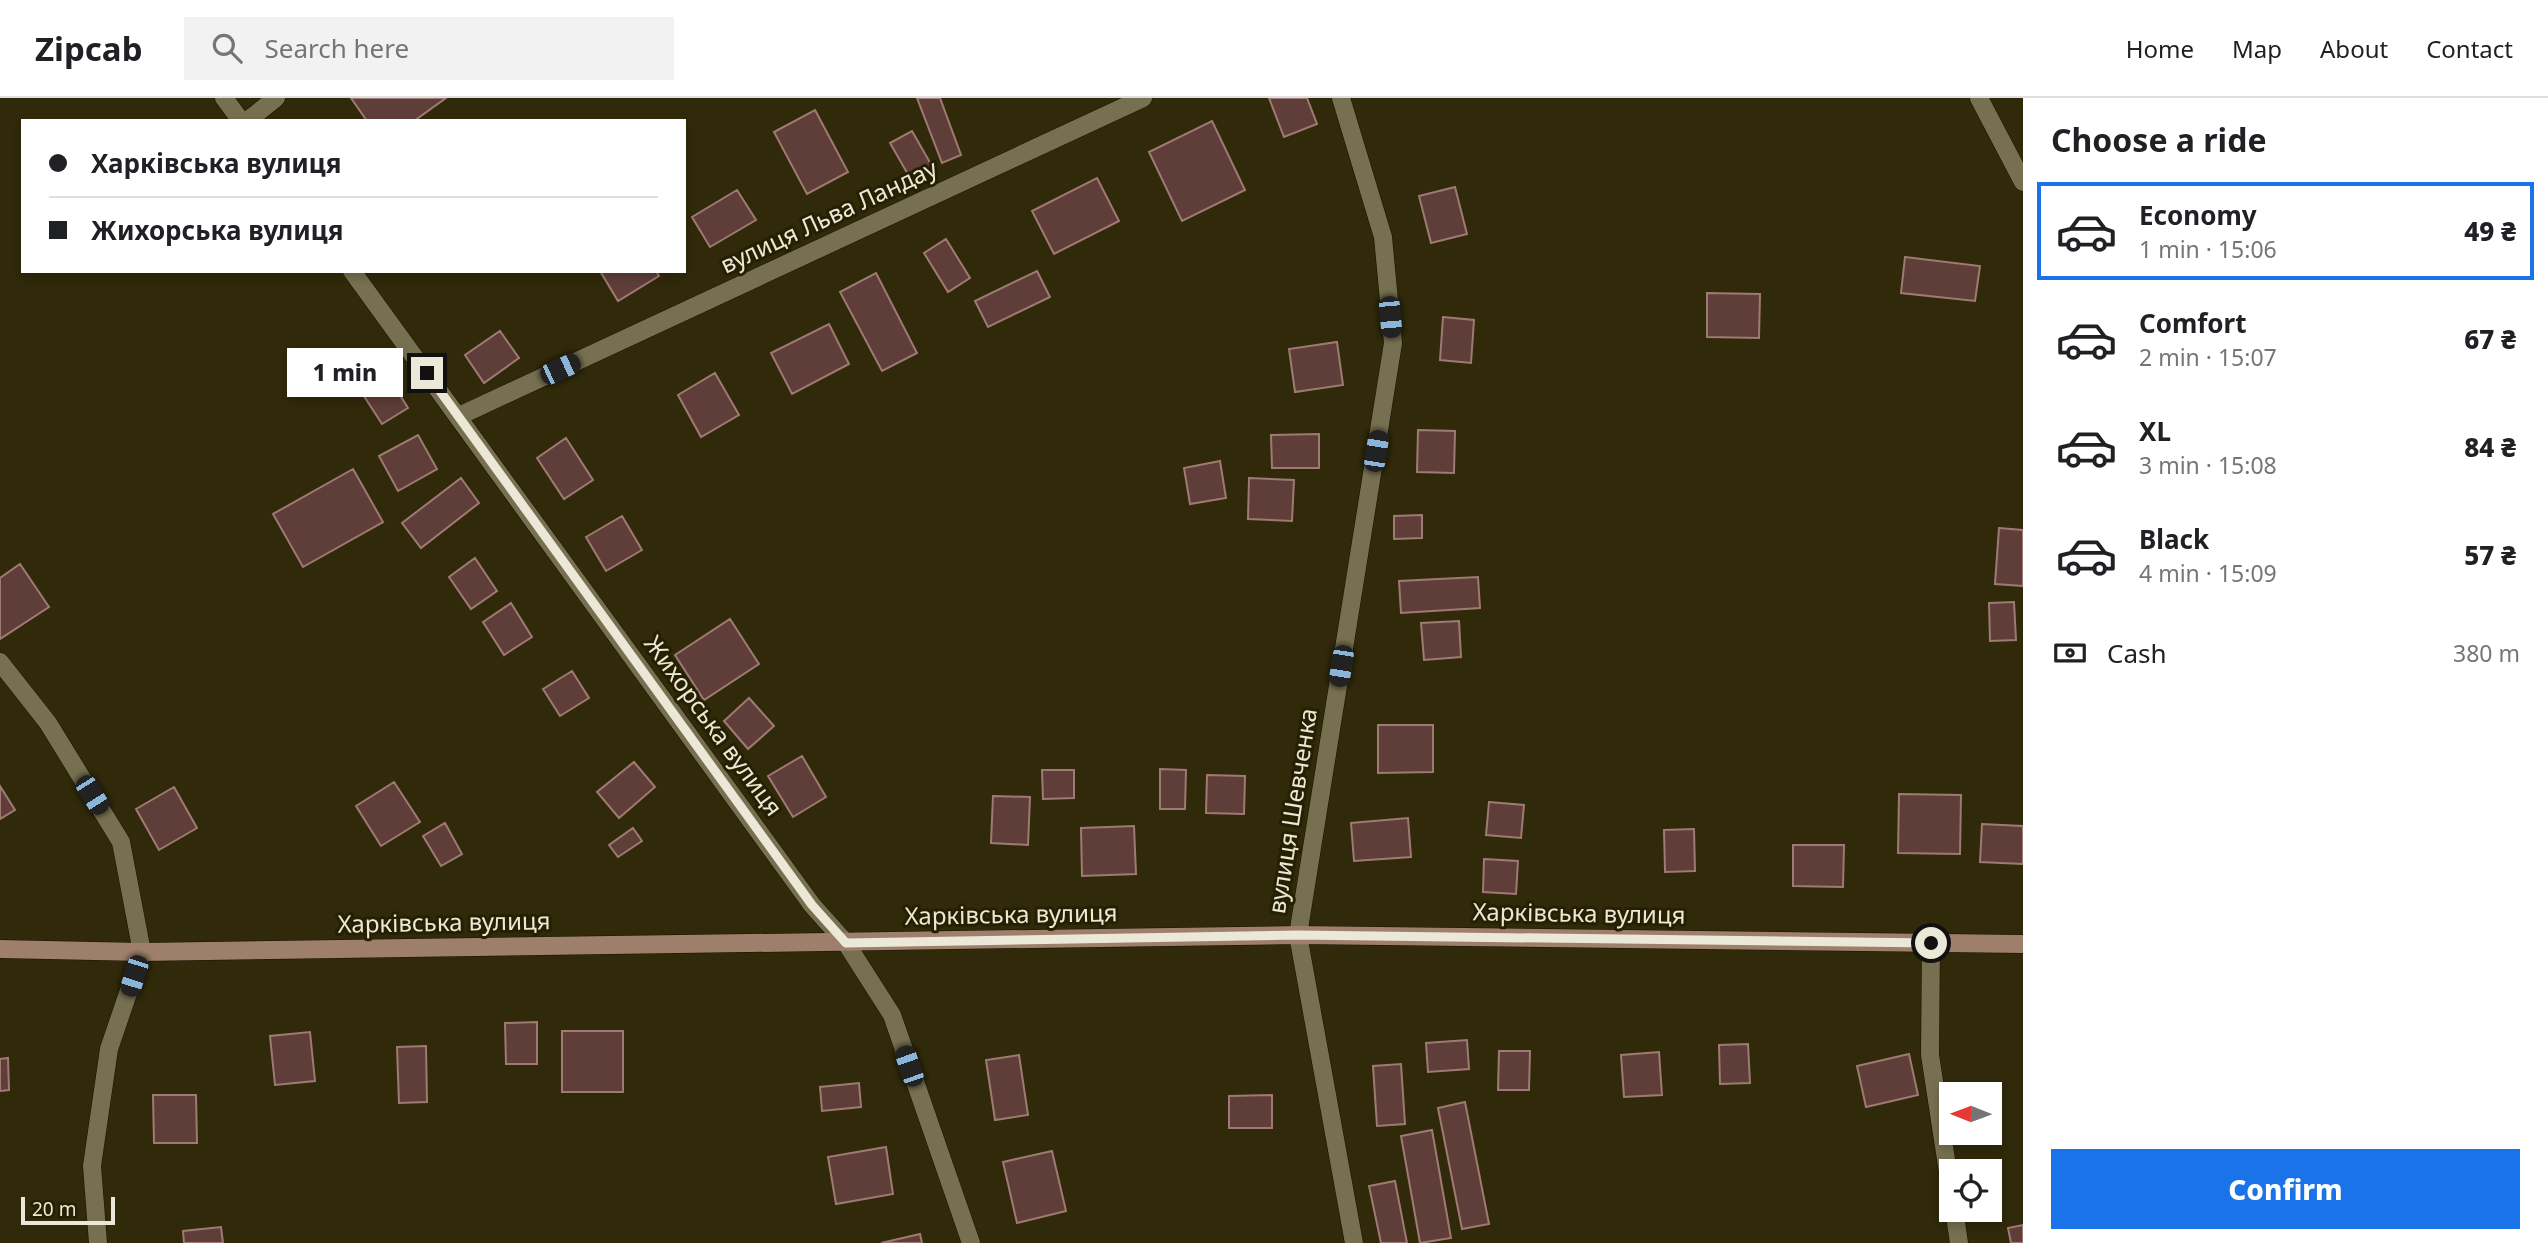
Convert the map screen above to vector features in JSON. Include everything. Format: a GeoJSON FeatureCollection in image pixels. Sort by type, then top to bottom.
{"type":"FeatureCollection","features":[{"type":"Feature","properties":{"kind":"main road","name":"Харківська вулиця"},"geometry":{"type":"LineString","coordinates":[[0,949],[142,952],[1298,935],[2023,944]]}},
{"type":"Feature","properties":{"kind":"street"},"geometry":{"type":"LineString","coordinates":[[224,98],[240,119]]}},
{"type":"Feature","properties":{"kind":"street"},"geometry":{"type":"LineString","coordinates":[[250,119],[276,98]]}},
{"type":"Feature","properties":{"kind":"street","name":"вулиця Льва Ландау"},"geometry":{"type":"LineString","coordinates":[[459,416],[1143,98]]}},
{"type":"Feature","properties":{"kind":"street","name":"вулиця Шевченка"},"geometry":{"type":"LineString","coordinates":[[1341,98],[1383,237],[1392,344],[1298,935],[1354,1243]]}},
{"type":"Feature","properties":{"kind":"street"},"geometry":{"type":"LineString","coordinates":[[1979,98],[2023,182]]}},
{"type":"Feature","properties":{"kind":"street","name":"Жихорська вулиця"},"geometry":{"type":"LineString","coordinates":[[353,273],[812,905],[846,943],[892,1015],[971,1243]]}},
{"type":"Feature","properties":{"kind":"street"},"geometry":{"type":"LineString","coordinates":[[0,662],[48,723],[121,842],[142,952],[109,1049],[92,1166],[98,1243]]}},
{"type":"Feature","properties":{"kind":"street"},"geometry":{"type":"LineString","coordinates":[[1931,943],[1930,1055],[1946,1159]]}},
{"type":"Feature","properties":{"kind":"street"},"geometry":{"type":"LineString","coordinates":[[1956,1222],[1959,1243]]}},
{"type":"Feature","properties":{"kind":"building"},"geometry":{"type":"Polygon","coordinates":[[[351,98],[446,98],[417,119],[366,119],[351,98]]]}},
{"type":"Feature","properties":{"kind":"building"},"geometry":{"type":"Polygon","coordinates":[[[917,98],[940,98],[961,155],[942,163],[917,98]]]}},
{"type":"Feature","properties":{"kind":"building"},"geometry":{"type":"Polygon","coordinates":[[[1269,98],[1307,98],[1317,124],[1284,137],[1269,98]]]}},
{"type":"Feature","properties":{"kind":"building"},"geometry":{"type":"Polygon","coordinates":[[[815,110],[848,172],[807,194],[774,132],[815,110]]]}},
{"type":"Feature","properties":{"kind":"building"},"geometry":{"type":"Polygon","coordinates":[[[1212,121],[1245,190],[1182,221],[1149,152],[1212,121]]]}},
{"type":"Feature","properties":{"kind":"building"},"geometry":{"type":"Polygon","coordinates":[[[912,131],[932,166],[910,178],[890,143],[912,131]]]}},
{"type":"Feature","properties":{"kind":"building"},"geometry":{"type":"Polygon","coordinates":[[[1097,178],[1119,221],[1054,254],[1032,211],[1097,178]]]}},
{"type":"Feature","properties":{"kind":"building"},"geometry":{"type":"Polygon","coordinates":[[[1455,187],[1467,234],[1431,243],[1419,196],[1455,187]]]}},
{"type":"Feature","properties":{"kind":"building"},"geometry":{"type":"Polygon","coordinates":[[[737,190],[756,220],[710,247],[692,217],[737,190]]]}},
{"type":"Feature","properties":{"kind":"building"},"geometry":{"type":"Polygon","coordinates":[[[946,239],[970,278],[948,292],[924,253],[946,239]]]}},
{"type":"Feature","properties":{"kind":"building"},"geometry":{"type":"Polygon","coordinates":[[[1905,257],[1980,266],[1975,301],[1901,293],[1905,257]]]}},
{"type":"Feature","properties":{"kind":"building"},"geometry":{"type":"Polygon","coordinates":[[[1037,271],[1050,297],[988,327],[975,301],[1037,271]]]}},
{"type":"Feature","properties":{"kind":"building"},"geometry":{"type":"Polygon","coordinates":[[[601,273],[657,273],[659,276],[618,301],[601,273]]]}},
{"type":"Feature","properties":{"kind":"building"},"geometry":{"type":"Polygon","coordinates":[[[876,273],[917,353],[882,371],[840,292],[876,273]]]}},
{"type":"Feature","properties":{"kind":"building"},"geometry":{"type":"Polygon","coordinates":[[[1707,293],[1760,294],[1759,338],[1707,337],[1707,293]]]}},
{"type":"Feature","properties":{"kind":"building"},"geometry":{"type":"Polygon","coordinates":[[[1443,317],[1474,320],[1471,363],[1440,360],[1443,317]]]}},
{"type":"Feature","properties":{"kind":"building"},"geometry":{"type":"Polygon","coordinates":[[[829,324],[849,364],[792,394],[771,353],[829,324]]]}},
{"type":"Feature","properties":{"kind":"building"},"geometry":{"type":"Polygon","coordinates":[[[500,331],[519,358],[484,383],[465,355],[500,331]]]}},
{"type":"Feature","properties":{"kind":"building"},"geometry":{"type":"Polygon","coordinates":[[[1337,342],[1343,385],[1295,392],[1289,349],[1337,342]]]}},
{"type":"Feature","properties":{"kind":"building"},"geometry":{"type":"Polygon","coordinates":[[[386,373],[408,408],[382,424],[360,390],[386,373]]]}},
{"type":"Feature","properties":{"kind":"building"},"geometry":{"type":"Polygon","coordinates":[[[715,373],[739,415],[701,437],[678,395],[715,373]]]}},
{"type":"Feature","properties":{"kind":"building"},"geometry":{"type":"Polygon","coordinates":[[[1418,430],[1455,431],[1454,473],[1417,472],[1418,430]]]}},
{"type":"Feature","properties":{"kind":"building"},"geometry":{"type":"Polygon","coordinates":[[[1319,434],[1319,468],[1272,468],[1271,435],[1319,434]]]}},
{"type":"Feature","properties":{"kind":"building"},"geometry":{"type":"Polygon","coordinates":[[[418,435],[437,469],[398,491],[379,456],[418,435]]]}},
{"type":"Feature","properties":{"kind":"building"},"geometry":{"type":"Polygon","coordinates":[[[566,438],[593,480],[564,499],[537,458],[566,438]]]}},
{"type":"Feature","properties":{"kind":"building"},"geometry":{"type":"Polygon","coordinates":[[[1220,461],[1226,498],[1190,504],[1184,468],[1220,461]]]}},
{"type":"Feature","properties":{"kind":"building"},"geometry":{"type":"Polygon","coordinates":[[[353,469],[383,522],[303,567],[273,514],[353,469]]]}},
{"type":"Feature","properties":{"kind":"building"},"geometry":{"type":"Polygon","coordinates":[[[461,478],[479,503],[421,548],[402,523],[461,478]]]}},
{"type":"Feature","properties":{"kind":"building"},"geometry":{"type":"Polygon","coordinates":[[[1249,478],[1294,480],[1292,521],[1248,519],[1249,478]]]}},
{"type":"Feature","properties":{"kind":"building"},"geometry":{"type":"Polygon","coordinates":[[[1422,515],[1422,538],[1394,539],[1394,516],[1422,515]]]}},
{"type":"Feature","properties":{"kind":"building"},"geometry":{"type":"Polygon","coordinates":[[[622,516],[642,550],[606,571],[586,537],[622,516]]]}},
{"type":"Feature","properties":{"kind":"building"},"geometry":{"type":"Polygon","coordinates":[[[1999,528],[2023,530],[2023,586],[1995,584],[1999,528]]]}},
{"type":"Feature","properties":{"kind":"building"},"geometry":{"type":"Polygon","coordinates":[[[475,558],[497,591],[471,609],[449,577],[475,558]]]}},
{"type":"Feature","properties":{"kind":"building"},"geometry":{"type":"Polygon","coordinates":[[[20,564],[49,607],[0,639],[0,578],[20,564]]]}},
{"type":"Feature","properties":{"kind":"building"},"geometry":{"type":"Polygon","coordinates":[[[1478,577],[1480,608],[1401,613],[1399,581],[1478,577]]]}},
{"type":"Feature","properties":{"kind":"building"},"geometry":{"type":"Polygon","coordinates":[[[2014,602],[2016,640],[1990,641],[1989,603],[2014,602]]]}},
{"type":"Feature","properties":{"kind":"building"},"geometry":{"type":"Polygon","coordinates":[[[511,603],[532,637],[504,655],[483,622],[511,603]]]}},
{"type":"Feature","properties":{"kind":"building"},"geometry":{"type":"Polygon","coordinates":[[[730,619],[759,664],[704,700],[675,655],[730,619]]]}},
{"type":"Feature","properties":{"kind":"building"},"geometry":{"type":"Polygon","coordinates":[[[1459,621],[1461,657],[1424,660],[1421,623],[1459,621]]]}},
{"type":"Feature","properties":{"kind":"building"},"geometry":{"type":"Polygon","coordinates":[[[572,671],[589,698],[560,716],[543,689],[572,671]]]}},
{"type":"Feature","properties":{"kind":"building"},"geometry":{"type":"Polygon","coordinates":[[[749,698],[774,726],[748,749],[724,721],[749,698]]]}},
{"type":"Feature","properties":{"kind":"building"},"geometry":{"type":"Polygon","coordinates":[[[1378,725],[1433,725],[1433,772],[1378,773],[1378,725]]]}},
{"type":"Feature","properties":{"kind":"building"},"geometry":{"type":"Polygon","coordinates":[[[802,756],[826,797],[793,817],[768,776],[802,756]]]}},
{"type":"Feature","properties":{"kind":"building"},"geometry":{"type":"Polygon","coordinates":[[[634,762],[655,787],[619,818],[597,792],[634,762]]]}},
{"type":"Feature","properties":{"kind":"building"},"geometry":{"type":"Polygon","coordinates":[[[1160,769],[1186,770],[1185,809],[1160,809],[1160,769]]]}},
{"type":"Feature","properties":{"kind":"building"},"geometry":{"type":"Polygon","coordinates":[[[1042,770],[1074,770],[1074,798],[1043,799],[1042,770]]]}},
{"type":"Feature","properties":{"kind":"building"},"geometry":{"type":"Polygon","coordinates":[[[1207,775],[1245,776],[1244,814],[1206,813],[1207,775]]]}},
{"type":"Feature","properties":{"kind":"building"},"geometry":{"type":"Polygon","coordinates":[[[394,782],[420,822],[381,846],[356,806],[394,782]]]}},
{"type":"Feature","properties":{"kind":"building"},"geometry":{"type":"Polygon","coordinates":[[[0,786],[15,810],[0,819],[0,786]]]}},
{"type":"Feature","properties":{"kind":"building"},"geometry":{"type":"Polygon","coordinates":[[[174,787],[197,828],[159,850],[136,809],[174,787]]]}},
{"type":"Feature","properties":{"kind":"building"},"geometry":{"type":"Polygon","coordinates":[[[1899,794],[1961,795],[1960,854],[1898,853],[1899,794]]]}},
{"type":"Feature","properties":{"kind":"building"},"geometry":{"type":"Polygon","coordinates":[[[993,796],[1030,797],[1028,845],[991,843],[993,796]]]}},
{"type":"Feature","properties":{"kind":"building"},"geometry":{"type":"Polygon","coordinates":[[[1489,802],[1524,805],[1521,838],[1486,835],[1489,802]]]}},
{"type":"Feature","properties":{"kind":"building"},"geometry":{"type":"Polygon","coordinates":[[[1408,818],[1411,857],[1354,861],[1351,823],[1408,818]]]}},
{"type":"Feature","properties":{"kind":"building"},"geometry":{"type":"Polygon","coordinates":[[[445,823],[462,854],[441,866],[423,836],[445,823]]]}},
{"type":"Feature","properties":{"kind":"building"},"geometry":{"type":"Polygon","coordinates":[[[1982,824],[2023,826],[2023,864],[1980,862],[1982,824]]]}},
{"type":"Feature","properties":{"kind":"building"},"geometry":{"type":"Polygon","coordinates":[[[1134,826],[1136,874],[1082,876],[1081,828],[1134,826]]]}},
{"type":"Feature","properties":{"kind":"building"},"geometry":{"type":"Polygon","coordinates":[[[633,828],[642,841],[618,857],[609,845],[633,828]]]}},
{"type":"Feature","properties":{"kind":"building"},"geometry":{"type":"Polygon","coordinates":[[[1694,829],[1695,871],[1665,872],[1664,830],[1694,829]]]}},
{"type":"Feature","properties":{"kind":"building"},"geometry":{"type":"Polygon","coordinates":[[[1793,845],[1844,845],[1843,887],[1793,886],[1793,845]]]}},
{"type":"Feature","properties":{"kind":"building"},"geometry":{"type":"Polygon","coordinates":[[[1484,859],[1518,861],[1516,894],[1483,892],[1484,859]]]}},
{"type":"Feature","properties":{"kind":"building"},"geometry":{"type":"Polygon","coordinates":[[[537,1022],[537,1064],[506,1064],[505,1023],[537,1022]]]}},
{"type":"Feature","properties":{"kind":"building"},"geometry":{"type":"Polygon","coordinates":[[[562,1031],[623,1031],[623,1092],[562,1092],[562,1031]]]}},
{"type":"Feature","properties":{"kind":"building"},"geometry":{"type":"Polygon","coordinates":[[[310,1032],[315,1081],[275,1085],[270,1036],[310,1032]]]}},
{"type":"Feature","properties":{"kind":"building"},"geometry":{"type":"Polygon","coordinates":[[[1467,1040],[1469,1069],[1428,1072],[1426,1043],[1467,1040]]]}},
{"type":"Feature","properties":{"kind":"building"},"geometry":{"type":"Polygon","coordinates":[[[1748,1044],[1750,1083],[1720,1084],[1719,1045],[1748,1044]]]}},
{"type":"Feature","properties":{"kind":"building"},"geometry":{"type":"Polygon","coordinates":[[[426,1046],[427,1102],[399,1103],[397,1047],[426,1046]]]}},
{"type":"Feature","properties":{"kind":"building"},"geometry":{"type":"Polygon","coordinates":[[[1499,1051],[1530,1051],[1529,1090],[1498,1090],[1499,1051]]]}},
{"type":"Feature","properties":{"kind":"building"},"geometry":{"type":"Polygon","coordinates":[[[1659,1052],[1662,1095],[1624,1097],[1621,1055],[1659,1052]]]}},
{"type":"Feature","properties":{"kind":"building"},"geometry":{"type":"Polygon","coordinates":[[[1909,1054],[1918,1095],[1866,1107],[1857,1066],[1909,1054]]]}},
{"type":"Feature","properties":{"kind":"building"},"geometry":{"type":"Polygon","coordinates":[[[1019,1055],[1028,1115],[995,1120],[986,1060],[1019,1055]]]}},
{"type":"Feature","properties":{"kind":"building"},"geometry":{"type":"Polygon","coordinates":[[[8,1058],[9,1090],[0,1091],[0,1059],[8,1058]]]}},
{"type":"Feature","properties":{"kind":"building"},"geometry":{"type":"Polygon","coordinates":[[[1401,1064],[1405,1124],[1377,1126],[1373,1066],[1401,1064]]]}},
{"type":"Feature","properties":{"kind":"building"},"geometry":{"type":"Polygon","coordinates":[[[859,1083],[861,1107],[822,1111],[820,1087],[859,1083]]]}},
{"type":"Feature","properties":{"kind":"building"},"geometry":{"type":"Polygon","coordinates":[[[153,1095],[196,1095],[197,1143],[154,1143],[153,1095]]]}},
{"type":"Feature","properties":{"kind":"building"},"geometry":{"type":"Polygon","coordinates":[[[1272,1095],[1272,1128],[1229,1128],[1229,1096],[1272,1095]]]}},
{"type":"Feature","properties":{"kind":"building"},"geometry":{"type":"Polygon","coordinates":[[[1465,1102],[1489,1224],[1462,1229],[1438,1108],[1465,1102]]]}},
{"type":"Feature","properties":{"kind":"building"},"geometry":{"type":"Polygon","coordinates":[[[1432,1130],[1451,1238],[1420,1243],[1401,1136],[1432,1130]]]}},
{"type":"Feature","properties":{"kind":"building"},"geometry":{"type":"Polygon","coordinates":[[[886,1147],[893,1194],[836,1204],[828,1157],[886,1147]]]}},
{"type":"Feature","properties":{"kind":"building"},"geometry":{"type":"Polygon","coordinates":[[[1052,1151],[1066,1211],[1017,1223],[1003,1162],[1052,1151]]]}},
{"type":"Feature","properties":{"kind":"building"},"geometry":{"type":"Polygon","coordinates":[[[1395,1181],[1407,1243],[1381,1243],[1369,1186],[1395,1181]]]}},
{"type":"Feature","properties":{"kind":"building"},"geometry":{"type":"Polygon","coordinates":[[[2023,1225],[2023,1243],[2011,1243],[2008,1228],[2023,1225]]]}},
{"type":"Feature","properties":{"kind":"building"},"geometry":{"type":"Polygon","coordinates":[[[221,1227],[223,1243],[184,1243],[183,1231],[221,1227]]]}},
{"type":"Feature","properties":{"kind":"building"},"geometry":{"type":"Polygon","coordinates":[[[920,1234],[922,1243],[881,1243],[920,1234]]]}},
{"type":"Feature","properties":{"kind":"route"},"geometry":{"type":"LineString","coordinates":[[427,373],[812,905],[846,943],[1298,935],[1931,943]]}}]}
